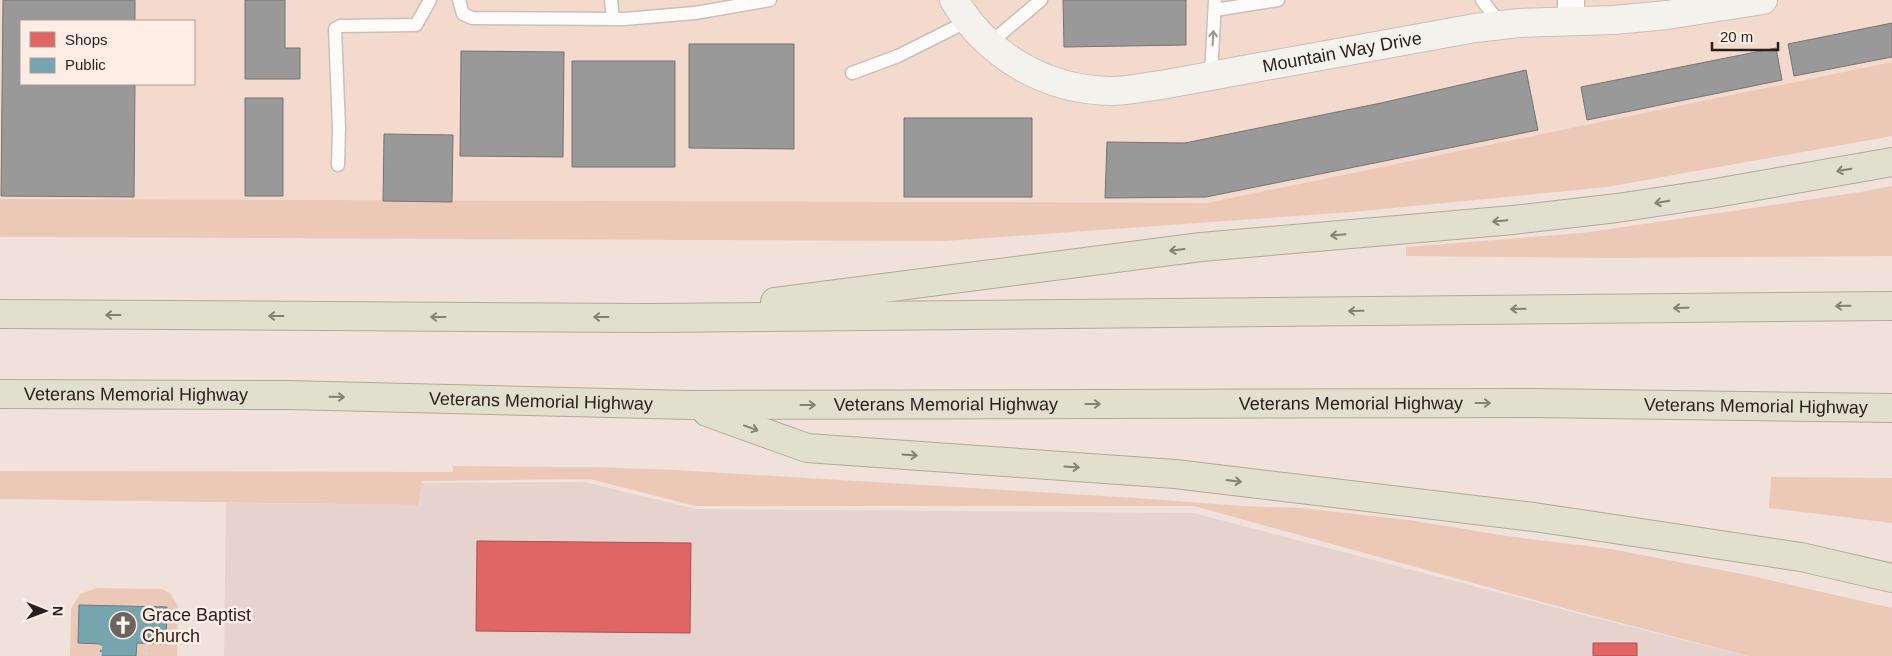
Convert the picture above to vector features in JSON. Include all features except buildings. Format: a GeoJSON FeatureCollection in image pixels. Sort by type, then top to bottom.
{"type":"FeatureCollection","features":[{"type":"Feature","properties":{"kind":"highway"},"geometry":{"type":"LineString","coordinates":[[650,318],[1201,247],[1513,220],[1617,208],[1720,193],[1892,162]]}},
{"type":"Feature","properties":{"kind":"highway"},"geometry":{"type":"LineString","coordinates":[[0,314],[650,318],[1892,306]]}},
{"type":"Feature","properties":{"kind":"highway","name":"Veterans Memorial Highway"},"geometry":{"type":"LineString","coordinates":[[0,394],[288,395],[689,405],[1534,403],[1892,408]]}},
{"type":"Feature","properties":{"kind":"highway"},"geometry":{"type":"LineString","coordinates":[[689,405],[807,448],[1175,474],[1524,516],[1801,557],[1892,578]]}},
{"type":"Feature","properties":{"kind":"street","name":"Mountain Way Drive"},"geometry":{"type":"LineString","coordinates":[[961,10],[1005,57],[1030,73],[1084,89],[1112,91],[1161,85],[1353,49],[1501,25],[1571,10],[1649,17],[1718,4],[1763,0]]}},
{"type":"Feature","properties":{"kind":"lane"},"geometry":{"type":"LineString","coordinates":[[338,165],[339,128],[335,29],[340,26],[416,25],[430,0]]}},
{"type":"Feature","properties":{"kind":"lane"},"geometry":{"type":"LineString","coordinates":[[459,0],[463,14],[472,18],[613,19],[695,13],[770,0]]}},
{"type":"Feature","properties":{"kind":"lane"},"geometry":{"type":"LineString","coordinates":[[611,0],[613,19]]}},
{"type":"Feature","properties":{"kind":"lane"},"geometry":{"type":"LineString","coordinates":[[990,43],[1041,0]]}},
{"type":"Feature","properties":{"kind":"lane"},"geometry":{"type":"LineString","coordinates":[[1212,76],[1215,5],[1278,0]]}},
{"type":"Feature","properties":{"kind":"lane"},"geometry":{"type":"LineString","coordinates":[[1482,0],[1501,25]]}},
{"type":"Feature","properties":{"kind":"lane"},"geometry":{"type":"LineString","coordinates":[[852,73],[898,56],[961,10]]}},
{"type":"Feature","properties":{"kind":"path"},"geometry":{"type":"LineString","coordinates":[[146,643],[146,656]]}},
{"type":"Feature","properties":{"kind":"path"},"geometry":{"type":"LineString","coordinates":[[100,656],[101,644]]}},
{"type":"Feature","properties":{"kind":"shaded area"},"geometry":{"type":"Polygon","coordinates":[[[0,0],[1892,0],[1892,62],[1207,203],[0,199],[0,0]]]}},
{"type":"Feature","properties":{"kind":"shaded area"},"geometry":{"type":"Polygon","coordinates":[[[1892,62],[1892,136],[1607,187],[1352,212],[945,241],[0,237],[0,199],[1207,203],[1892,62]]]}},
{"type":"Feature","properties":{"kind":"shaded area"},"geometry":{"type":"Polygon","coordinates":[[[1892,186],[1892,256],[1613,258],[1406,256],[1406,247],[1582,233],[1892,186]]]}},
{"type":"Feature","properties":{"kind":"shaded area"},"geometry":{"type":"Polygon","coordinates":[[[453,466],[593,467],[675,470],[1243,506],[1301,508],[1409,520],[1507,536],[1611,549],[1752,576],[1892,608],[1892,656],[1748,656],[1575,611],[1194,506],[695,506],[590,479],[422,481],[419,505],[0,499],[0,471],[453,472],[453,466]]]}},
{"type":"Feature","properties":{"kind":"shaded area"},"geometry":{"type":"Polygon","coordinates":[[[1771,477],[1892,478],[1892,523],[1769,508],[1771,477]]]}},
{"type":"Feature","properties":{"kind":"shaded area"},"geometry":{"type":"Polygon","coordinates":[[[585,482],[695,509],[1194,513],[1747,656],[224,656],[226,503],[420,505],[421,483],[585,482]]]}},
{"type":"Feature","properties":{"kind":"shaded area"},"geometry":{"type":"Polygon","coordinates":[[[97,588],[162,589],[170,593],[178,606],[177,656],[70,656],[71,609],[80,594],[97,588]]]}},
{"type":"Feature","properties":{"kind":"place","name":"Grace Baptist Church"},"geometry":{"type":"Point","coordinates":[123,625]}}]}
